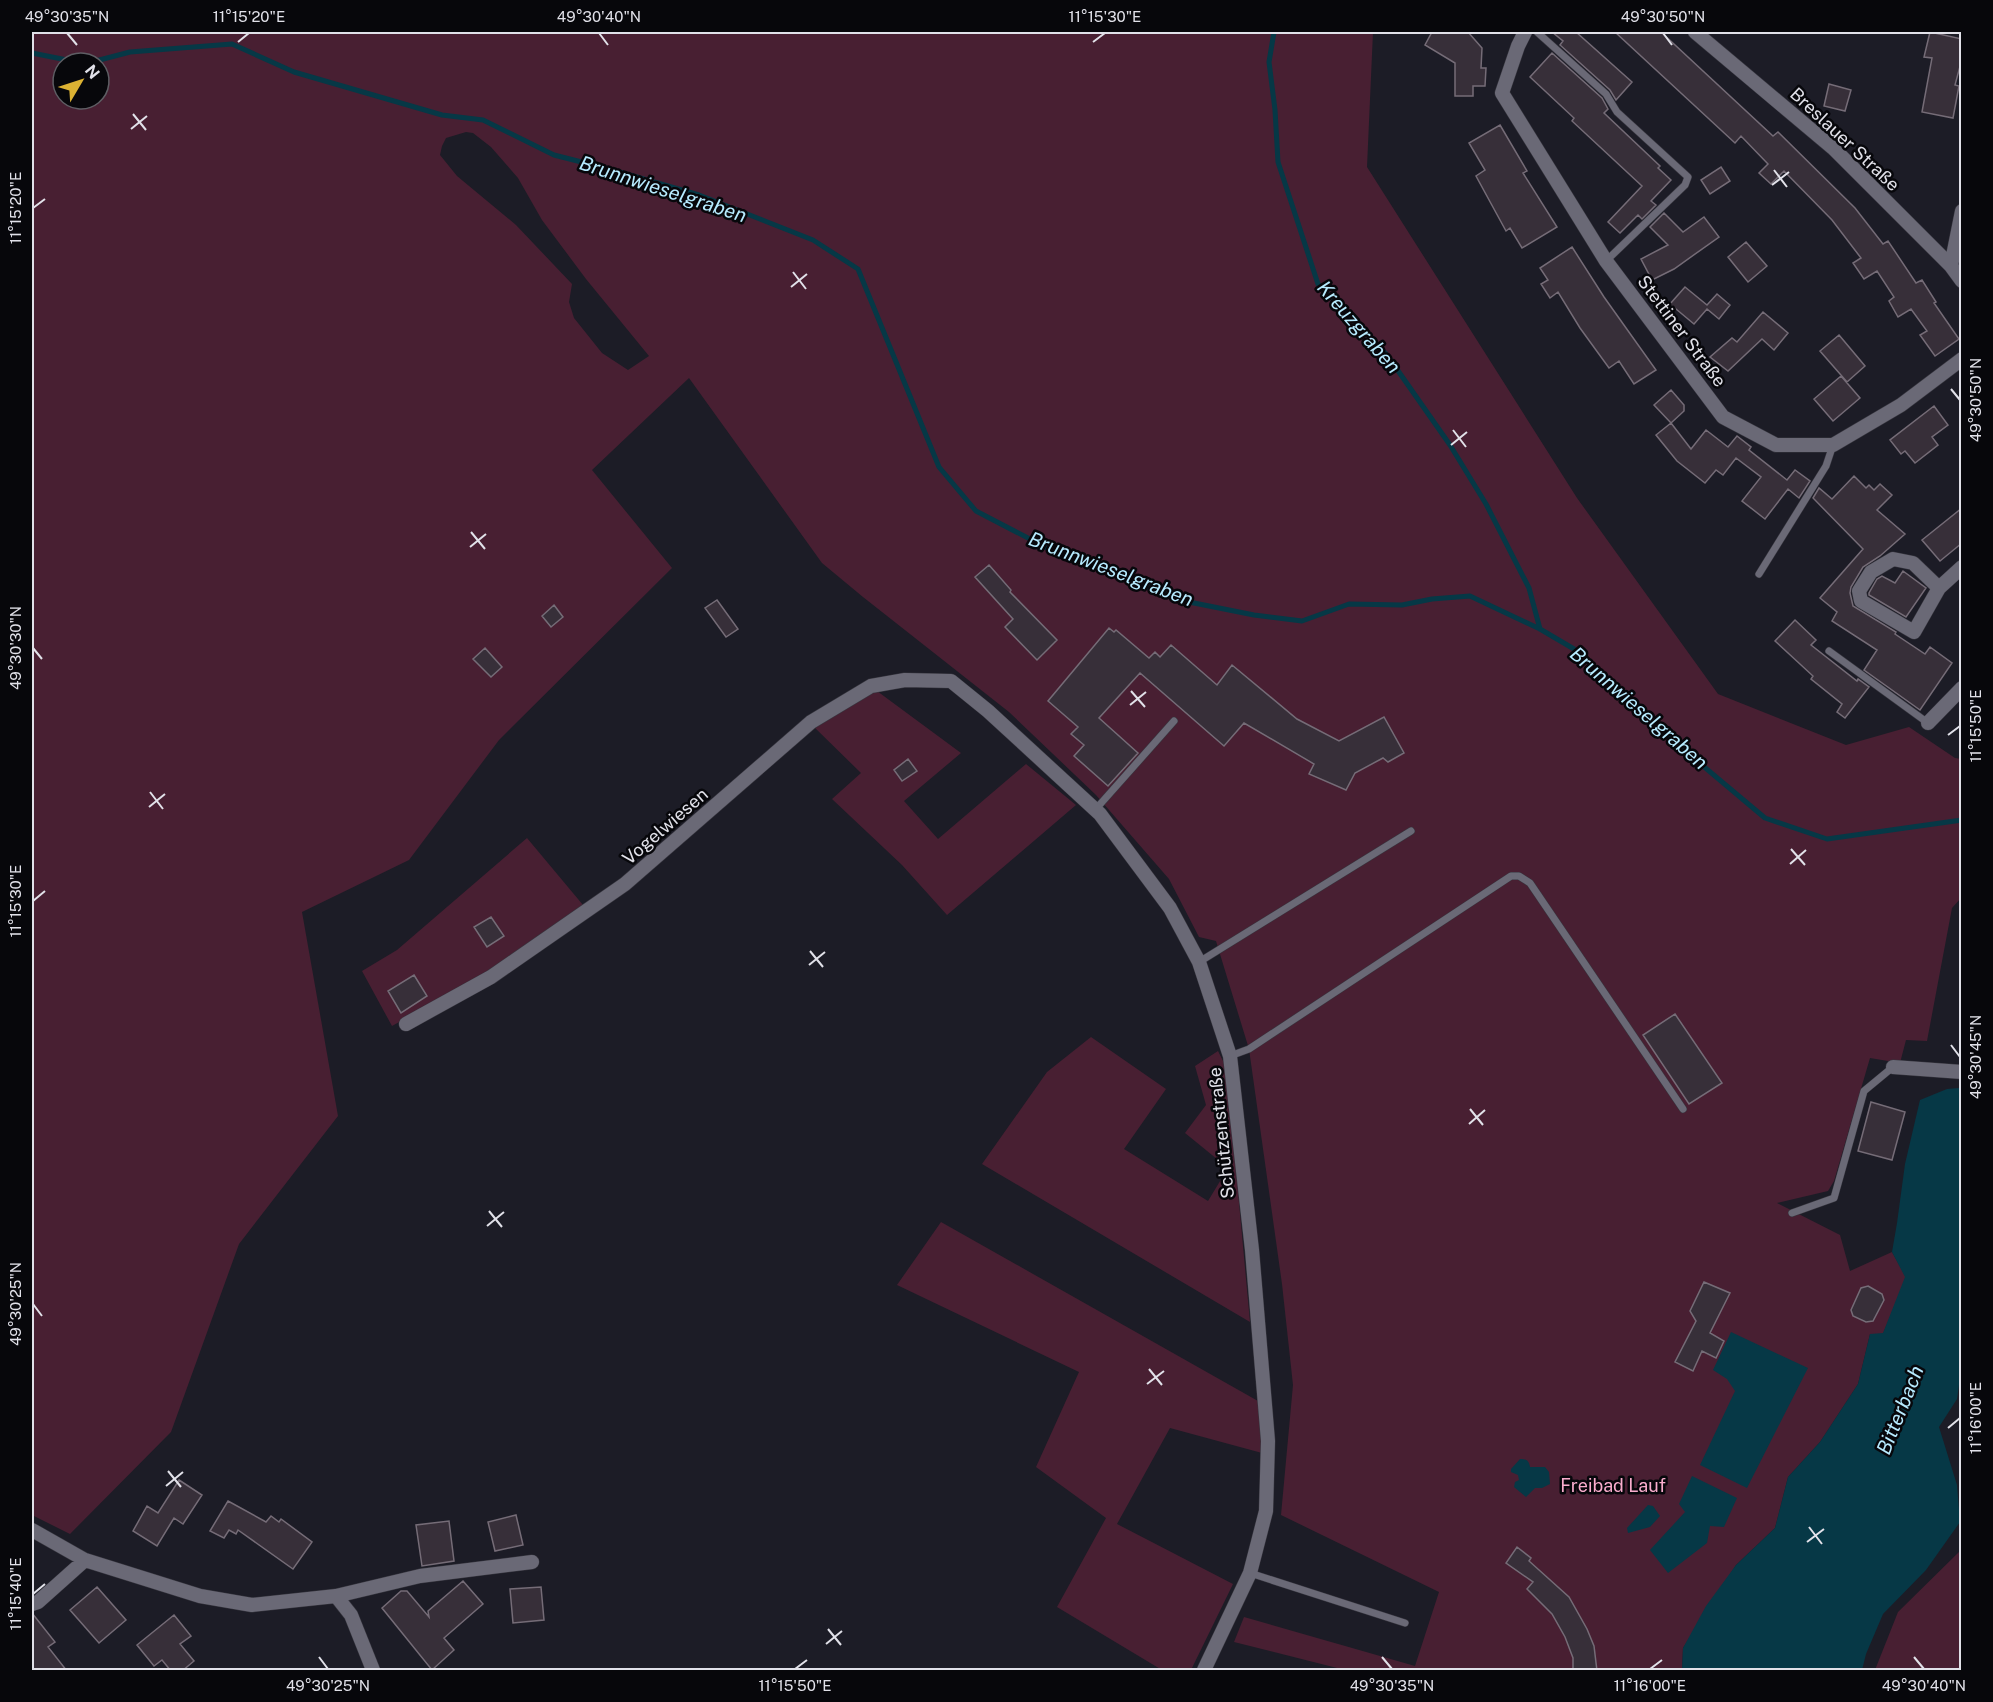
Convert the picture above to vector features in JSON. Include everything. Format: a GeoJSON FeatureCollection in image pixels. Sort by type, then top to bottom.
{"type":"FeatureCollection","features":[{"type":"Feature","properties":{"kind":"street","name":"Stettiner Straße"},"geometry":{"type":"LineString","coordinates":[[1525,32],[1502,93],[1606,261],[1724,417],[1776,445],[1833,445]]}},
{"type":"Feature","properties":{"kind":"street","name":"Breslauer Straße"},"geometry":{"type":"LineString","coordinates":[[1704,34],[1834,149],[1951,266],[1962,281]]}},
{"type":"Feature","properties":{"kind":"street"},"geometry":{"type":"LineString","coordinates":[[1951,266],[1962,211]]}},
{"type":"Feature","properties":{"kind":"street"},"geometry":{"type":"LineString","coordinates":[[1833,445],[1900,405],[1962,359]]}},
{"type":"Feature","properties":{"kind":"street"},"geometry":{"type":"LineString","coordinates":[[1939,588],[1913,563],[1893,559],[1871,572],[1859,591],[1861,601],[1914,633],[1939,588],[1962,567]]}},
{"type":"Feature","properties":{"kind":"street","name":"Vogelwiesen"},"geometry":{"type":"LineString","coordinates":[[406,1024],[491,977],[625,884],[811,722],[871,686],[905,680],[951,681]]}},
{"type":"Feature","properties":{"kind":"street","name":"Schützenstraße"},"geometry":{"type":"LineString","coordinates":[[951,681],[988,711],[1095,810],[1170,908],[1199,962],[1230,1056],[1252,1250],[1268,1441],[1266,1511],[1250,1573],[1204,1671]]}},
{"type":"Feature","properties":{"kind":"street"},"geometry":{"type":"LineString","coordinates":[[1928,723],[1962,688]]}},
{"type":"Feature","properties":{"kind":"street"},"geometry":{"type":"LineString","coordinates":[[1893,1067],[1955,1071]]}},
{"type":"Feature","properties":{"kind":"street"},"geometry":{"type":"LineString","coordinates":[[32,1530],[85,1560],[200,1596],[252,1605],[336,1596],[420,1576],[532,1562]]}},
{"type":"Feature","properties":{"kind":"street"},"geometry":{"type":"LineString","coordinates":[[32,1604],[38,1602],[85,1560]]}},
{"type":"Feature","properties":{"kind":"street"},"geometry":{"type":"LineString","coordinates":[[336,1596],[351,1615],[373,1671]]}},
{"type":"Feature","properties":{"kind":"lane"},"geometry":{"type":"LineString","coordinates":[[1537,32],[1606,94],[1617,112],[1688,177],[1685,185],[1606,261]]}},
{"type":"Feature","properties":{"kind":"lane"},"geometry":{"type":"LineString","coordinates":[[1759,574],[1826,466],[1833,445]]}},
{"type":"Feature","properties":{"kind":"lane"},"geometry":{"type":"LineString","coordinates":[[1829,651],[1928,723]]}},
{"type":"Feature","properties":{"kind":"lane"},"geometry":{"type":"LineString","coordinates":[[1095,810],[1174,721]]}},
{"type":"Feature","properties":{"kind":"lane"},"geometry":{"type":"LineString","coordinates":[[1199,962],[1412,831]]}},
{"type":"Feature","properties":{"kind":"lane"},"geometry":{"type":"LineString","coordinates":[[1230,1056],[1249,1049],[1510,876],[1519,876],[1530,883],[1683,1110]]}},
{"type":"Feature","properties":{"kind":"lane"},"geometry":{"type":"LineString","coordinates":[[1792,1213],[1834,1198],[1864,1091],[1893,1067]]}},
{"type":"Feature","properties":{"kind":"lane"},"geometry":{"type":"LineString","coordinates":[[1250,1573],[1405,1623]]}},
{"type":"Feature","properties":{"kind":"green space","name":"Freibad Lauf"},"geometry":{"type":"Polygon","coordinates":[[[32,32],[1373,32],[1367,167],[1577,498],[1718,694],[1846,745],[1909,727],[1955,758],[1961,759],[1961,898],[1952,908],[1927,1041],[1906,1040],[1900,1063],[1870,1058],[1834,1181],[1828,1191],[1777,1203],[1840,1235],[1850,1271],[1892,1252],[1906,1277],[1883,1334],[1870,1334],[1858,1384],[1820,1442],[1788,1477],[1775,1528],[1736,1565],[1683,1648],[1682,1670],[1345,1670],[1234,1642],[1244,1617],[1415,1666],[1439,1592],[1281,1515],[1293,1385],[1282,1284],[1249,1049],[1216,941],[1199,937],[1169,879],[1096,795],[1009,712],[822,563],[689,378],[592,470],[672,568],[499,740],[409,860],[302,912],[338,1116],[239,1244],[171,1432],[70,1534],[32,1515],[32,32]],[[466,132],[446,138],[440,155],[457,176],[516,225],[572,284],[569,302],[574,318],[602,353],[628,370],[649,356],[586,279],[542,220],[518,178],[491,147],[473,133],[466,132]]]}},
{"type":"Feature","properties":{"kind":"green space"},"geometry":{"type":"Polygon","coordinates":[[[877,691],[961,753],[904,801],[938,839],[1026,764],[1076,805],[947,915],[902,865],[832,799],[861,773],[813,726],[865,695],[877,691]]]}},
{"type":"Feature","properties":{"kind":"green space"},"geometry":{"type":"Polygon","coordinates":[[[527,838],[583,905],[489,972],[392,1026],[362,971],[397,950],[527,838]]]}},
{"type":"Feature","properties":{"kind":"green space"},"geometry":{"type":"Polygon","coordinates":[[[1091,1037],[1166,1089],[1124,1149],[1208,1201],[1228,1168],[1185,1133],[1206,1105],[1195,1066],[1218,1051],[1224,1063],[1229,1094],[1250,1322],[982,1164],[1047,1072],[1091,1037]]]}},
{"type":"Feature","properties":{"kind":"green space"},"geometry":{"type":"Polygon","coordinates":[[[941,1222],[1258,1401],[1262,1453],[1170,1428],[1117,1524],[1233,1584],[1191,1670],[1162,1670],[1057,1607],[1106,1518],[1036,1467],[1079,1372],[897,1285],[941,1222]]]}},
{"type":"Feature","properties":{"kind":"green space"},"geometry":{"type":"Polygon","coordinates":[[[1961,1550],[1961,1670],[1875,1670],[1898,1612],[1961,1550]]]}},
{"type":"Feature","properties":{"kind":"water","name":"Bitterbach"},"geometry":{"type":"Polygon","coordinates":[[[1961,1086],[1961,1371],[1957,1399],[1939,1427],[1957,1485],[1960,1522],[1926,1570],[1883,1614],[1866,1654],[1862,1670],[1682,1670],[1683,1648],[1706,1606],[1736,1565],[1775,1528],[1788,1477],[1820,1442],[1858,1384],[1870,1334],[1883,1333],[1905,1277],[1892,1252],[1905,1164],[1920,1100],[1961,1086]]]}},
{"type":"Feature","properties":{"kind":"water"},"geometry":{"type":"Polygon","coordinates":[[[1731,1332],[1808,1368],[1747,1488],[1700,1465],[1735,1391],[1727,1379],[1713,1370],[1731,1332]]]}},
{"type":"Feature","properties":{"kind":"water"},"geometry":{"type":"Polygon","coordinates":[[[1520,1459],[1527,1460],[1530,1467],[1545,1467],[1549,1472],[1550,1484],[1542,1488],[1535,1488],[1526,1497],[1514,1487],[1515,1482],[1519,1480],[1518,1475],[1511,1472],[1511,1469],[1520,1459]]]}},
{"type":"Feature","properties":{"kind":"water"},"geometry":{"type":"Polygon","coordinates":[[[1692,1476],[1737,1498],[1724,1527],[1710,1526],[1707,1543],[1668,1573],[1650,1550],[1685,1512],[1679,1504],[1692,1476]]]}},
{"type":"Feature","properties":{"kind":"water"},"geometry":{"type":"Polygon","coordinates":[[[1648,1505],[1653,1506],[1660,1516],[1650,1527],[1628,1533],[1627,1528],[1648,1505]]]}},
{"type":"Feature","properties":{"kind":"building"},"geometry":{"type":"Polygon","coordinates":[[[1432,32],[1468,32],[1482,48],[1481,68],[1486,68],[1485,86],[1473,86],[1473,96],[1455,96],[1455,63],[1425,45],[1432,32]]]}},
{"type":"Feature","properties":{"kind":"building"},"geometry":{"type":"Polygon","coordinates":[[[1552,32],[1576,32],[1632,82],[1616,100],[1610,90],[1560,45],[1563,41],[1552,32]]]}},
{"type":"Feature","properties":{"kind":"building"},"geometry":{"type":"Polygon","coordinates":[[[1615,32],[1661,32],[1773,136],[1778,132],[1855,208],[1883,244],[1888,241],[1916,283],[1922,280],[1936,302],[1934,303],[1959,339],[1935,356],[1920,335],[1927,331],[1911,309],[1898,317],[1889,301],[1894,297],[1877,271],[1864,279],[1853,263],[1861,258],[1832,220],[1784,171],[1771,184],[1759,173],[1768,164],[1741,136],[1735,143],[1615,32]]]}},
{"type":"Feature","properties":{"kind":"building"},"geometry":{"type":"Polygon","coordinates":[[[1930,32],[1962,39],[1962,59],[1955,85],[1959,86],[1953,118],[1922,112],[1932,58],[1924,57],[1930,32]]]}},
{"type":"Feature","properties":{"kind":"building"},"geometry":{"type":"Polygon","coordinates":[[[1552,53],[1602,98],[1608,109],[1604,113],[1660,166],[1658,168],[1671,180],[1651,201],[1656,205],[1642,219],[1638,215],[1620,233],[1608,222],[1642,186],[1572,121],[1574,118],[1530,77],[1552,53]]]}},
{"type":"Feature","properties":{"kind":"building"},"geometry":{"type":"Polygon","coordinates":[[[1829,84],[1851,90],[1845,111],[1824,106],[1829,84]]]}},
{"type":"Feature","properties":{"kind":"building"},"geometry":{"type":"Polygon","coordinates":[[[1500,125],[1527,171],[1523,173],[1557,227],[1522,248],[1510,228],[1506,231],[1476,176],[1485,170],[1469,143],[1500,125]]]}},
{"type":"Feature","properties":{"kind":"building"},"geometry":{"type":"Polygon","coordinates":[[[1721,167],[1730,181],[1710,194],[1701,180],[1721,167]]]}},
{"type":"Feature","properties":{"kind":"building"},"geometry":{"type":"Polygon","coordinates":[[[1664,213],[1683,232],[1704,217],[1719,237],[1674,269],[1652,280],[1641,259],[1668,245],[1650,227],[1664,213]]]}},
{"type":"Feature","properties":{"kind":"building"},"geometry":{"type":"Polygon","coordinates":[[[1746,242],[1767,266],[1748,282],[1728,257],[1746,242]]]}},
{"type":"Feature","properties":{"kind":"building"},"geometry":{"type":"Polygon","coordinates":[[[1572,247],[1656,370],[1634,384],[1619,361],[1609,368],[1558,292],[1550,298],[1541,284],[1548,280],[1540,268],[1572,247]]]}},
{"type":"Feature","properties":{"kind":"building"},"geometry":{"type":"Polygon","coordinates":[[[1685,287],[1707,305],[1717,294],[1730,305],[1719,319],[1707,309],[1694,324],[1670,304],[1685,287]]]}},
{"type":"Feature","properties":{"kind":"building"},"geometry":{"type":"Polygon","coordinates":[[[1763,312],[1788,333],[1774,350],[1762,339],[1728,371],[1710,357],[1732,338],[1737,342],[1763,312]]]}},
{"type":"Feature","properties":{"kind":"building"},"geometry":{"type":"Polygon","coordinates":[[[1839,335],[1865,366],[1847,382],[1820,351],[1839,335]]]}},
{"type":"Feature","properties":{"kind":"building"},"geometry":{"type":"Polygon","coordinates":[[[1841,376],[1860,398],[1833,421],[1814,399],[1841,376]]]}},
{"type":"Feature","properties":{"kind":"building"},"geometry":{"type":"Polygon","coordinates":[[[1671,390],[1684,405],[1684,411],[1671,423],[1654,405],[1671,390]]]}},
{"type":"Feature","properties":{"kind":"building"},"geometry":{"type":"Polygon","coordinates":[[[1934,406],[1948,425],[1932,437],[1938,445],[1915,463],[1905,451],[1901,454],[1890,440],[1934,406]]]}},
{"type":"Feature","properties":{"kind":"building"},"geometry":{"type":"Polygon","coordinates":[[[1671,423],[1691,449],[1706,430],[1728,447],[1737,436],[1751,447],[1749,450],[1787,480],[1795,470],[1810,481],[1799,498],[1788,489],[1765,519],[1742,501],[1761,477],[1736,458],[1723,475],[1716,470],[1705,483],[1677,461],[1656,435],[1671,423]]]}},
{"type":"Feature","properties":{"kind":"building"},"geometry":{"type":"Polygon","coordinates":[[[1854,476],[1866,488],[1869,485],[1874,490],[1880,484],[1892,495],[1877,510],[1905,534],[1880,556],[1863,567],[1851,587],[1853,606],[1896,632],[1895,634],[1925,654],[1930,647],[1952,663],[1920,710],[1864,670],[1877,650],[1832,621],[1837,612],[1820,598],[1863,549],[1813,498],[1819,488],[1832,499],[1854,476]]]}},
{"type":"Feature","properties":{"kind":"building"},"geometry":{"type":"Polygon","coordinates":[[[1962,508],[1962,543],[1940,561],[1922,540],[1962,508]]]}},
{"type":"Feature","properties":{"kind":"building"},"geometry":{"type":"Polygon","coordinates":[[[989,565],[1011,590],[1010,592],[1057,640],[1037,660],[1005,627],[1013,619],[975,577],[989,565]]]}},
{"type":"Feature","properties":{"kind":"building"},"geometry":{"type":"Polygon","coordinates":[[[1903,571],[1926,588],[1906,617],[1869,595],[1877,579],[1882,576],[1895,583],[1903,571]]]}},
{"type":"Feature","properties":{"kind":"building"},"geometry":{"type":"Polygon","coordinates":[[[717,600],[738,629],[726,637],[705,608],[717,600]]]}},
{"type":"Feature","properties":{"kind":"building"},"geometry":{"type":"Polygon","coordinates":[[[554,605],[563,617],[551,627],[542,616],[554,605]]]}},
{"type":"Feature","properties":{"kind":"building"},"geometry":{"type":"Polygon","coordinates":[[[1795,620],[1816,640],[1811,645],[1857,681],[1858,679],[1869,687],[1845,718],[1837,712],[1842,704],[1811,679],[1813,676],[1775,641],[1795,620]]]}},
{"type":"Feature","properties":{"kind":"building"},"geometry":{"type":"Polygon","coordinates":[[[1109,628],[1114,632],[1116,630],[1149,658],[1155,652],[1160,657],[1171,645],[1217,685],[1232,665],[1297,719],[1339,741],[1384,717],[1404,753],[1388,762],[1383,758],[1355,773],[1346,790],[1309,774],[1314,764],[1244,723],[1224,746],[1140,673],[1099,718],[1138,753],[1108,786],[1074,756],[1084,745],[1071,734],[1078,727],[1048,701],[1109,628]]]}},
{"type":"Feature","properties":{"kind":"building"},"geometry":{"type":"Polygon","coordinates":[[[485,648],[502,667],[491,677],[473,659],[485,648]]]}},
{"type":"Feature","properties":{"kind":"building"},"geometry":{"type":"Polygon","coordinates":[[[908,759],[917,771],[902,781],[894,770],[908,759]]]}},
{"type":"Feature","properties":{"kind":"building"},"geometry":{"type":"Polygon","coordinates":[[[491,917],[504,936],[487,947],[474,927],[491,917]]]}},
{"type":"Feature","properties":{"kind":"building"},"geometry":{"type":"Polygon","coordinates":[[[414,975],[427,996],[401,1013],[388,991],[414,975]]]}},
{"type":"Feature","properties":{"kind":"building"},"geometry":{"type":"Polygon","coordinates":[[[1675,1014],[1722,1083],[1689,1104],[1643,1035],[1675,1014]]]}},
{"type":"Feature","properties":{"kind":"building"},"geometry":{"type":"Polygon","coordinates":[[[1871,1102],[1905,1112],[1892,1160],[1858,1151],[1871,1102]]]}},
{"type":"Feature","properties":{"kind":"building"},"geometry":{"type":"Polygon","coordinates":[[[1704,1282],[1730,1293],[1710,1333],[1724,1341],[1716,1358],[1702,1351],[1693,1371],[1675,1362],[1696,1321],[1690,1311],[1704,1282]]]}},
{"type":"Feature","properties":{"kind":"building"},"geometry":{"type":"Polygon","coordinates":[[[1868,1286],[1882,1294],[1884,1300],[1873,1321],[1866,1322],[1853,1316],[1851,1310],[1861,1288],[1868,1286]]]}},
{"type":"Feature","properties":{"kind":"building"},"geometry":{"type":"Polygon","coordinates":[[[179,1480],[202,1495],[183,1524],[174,1518],[157,1546],[133,1531],[147,1506],[158,1513],[179,1480]]]}},
{"type":"Feature","properties":{"kind":"building"},"geometry":{"type":"Polygon","coordinates":[[[228,1501],[266,1522],[271,1516],[279,1522],[281,1519],[312,1542],[293,1569],[238,1530],[236,1534],[229,1530],[224,1538],[210,1531],[228,1501]]]}},
{"type":"Feature","properties":{"kind":"building"},"geometry":{"type":"Polygon","coordinates":[[[516,1515],[523,1545],[495,1551],[488,1522],[516,1515]]]}},
{"type":"Feature","properties":{"kind":"building"},"geometry":{"type":"Polygon","coordinates":[[[449,1521],[454,1561],[422,1566],[416,1525],[449,1521]]]}},
{"type":"Feature","properties":{"kind":"building"},"geometry":{"type":"Polygon","coordinates":[[[1517,1547],[1569,1597],[1594,1646],[1597,1671],[1573,1671],[1573,1658],[1565,1637],[1552,1614],[1527,1589],[1533,1582],[1506,1563],[1517,1547]]]}},
{"type":"Feature","properties":{"kind":"building"},"geometry":{"type":"Polygon","coordinates":[[[463,1581],[483,1604],[444,1638],[454,1650],[432,1670],[382,1608],[401,1591],[407,1591],[429,1617],[428,1611],[463,1581]]]}},
{"type":"Feature","properties":{"kind":"building"},"geometry":{"type":"Polygon","coordinates":[[[97,1587],[126,1620],[99,1643],[70,1610],[97,1587]]]}},
{"type":"Feature","properties":{"kind":"building"},"geometry":{"type":"Polygon","coordinates":[[[541,1587],[544,1620],[513,1623],[510,1589],[541,1587]]]}},
{"type":"Feature","properties":{"kind":"building"},"geometry":{"type":"Polygon","coordinates":[[[32,1613],[55,1642],[48,1647],[67,1671],[32,1671],[32,1613]]]}},
{"type":"Feature","properties":{"kind":"building"},"geometry":{"type":"Polygon","coordinates":[[[174,1615],[191,1636],[180,1644],[194,1661],[182,1671],[171,1671],[162,1660],[154,1666],[137,1645],[174,1615]]]}},
{"type":"Feature","properties":{"kind":"waterway","name":"Kreuzgraben"},"geometry":{"type":"LineString","coordinates":[[1274,32],[1269,62],[1278,162],[1318,284],[1387,355],[1450,445],[1486,504],[1529,588],[1540,629]]}},
{"type":"Feature","properties":{"kind":"waterway","name":"Brunnwieselgraben"},"geometry":{"type":"LineString","coordinates":[[111,57],[130,52],[232,44],[294,72],[442,115],[483,120],[554,155],[699,195],[813,240],[858,269],[939,467],[976,511],[1051,550],[1184,601],[1254,615],[1302,621],[1349,604],[1402,605],[1432,599],[1470,596],[1540,629],[1574,649],[1690,755],[1765,818],[1827,839],[1962,820]]}},
{"type":"Feature","properties":{"kind":"waterway","name":"Brunnwieselgraben"},"geometry":{"type":"LineString","coordinates":[[32,53],[51,57]]}}]}
